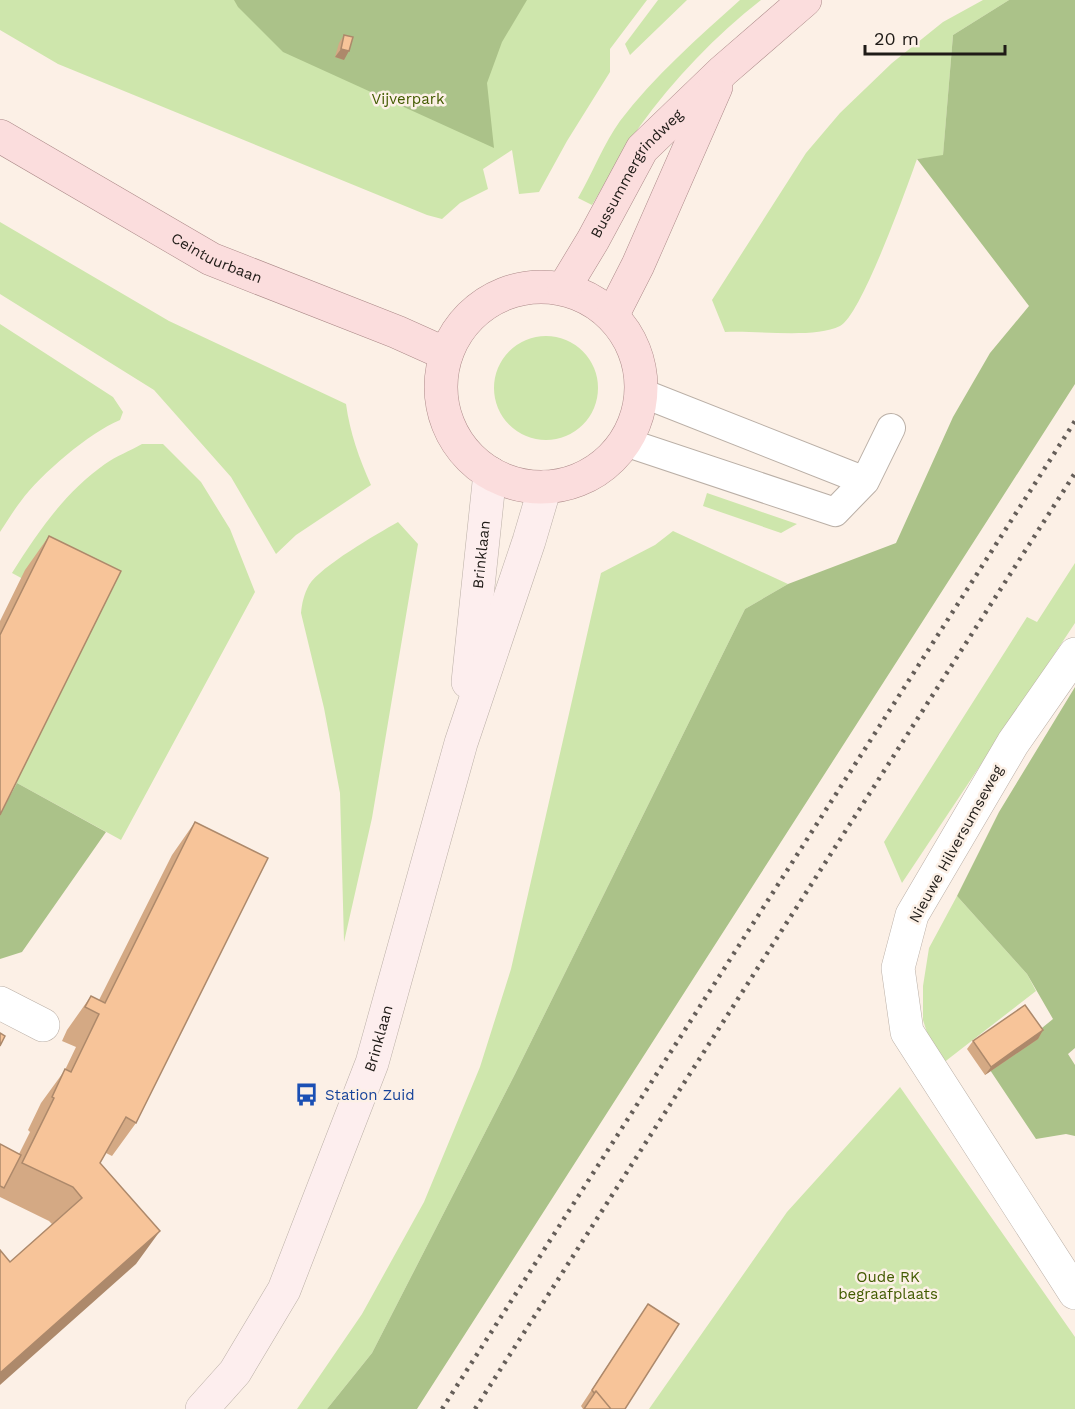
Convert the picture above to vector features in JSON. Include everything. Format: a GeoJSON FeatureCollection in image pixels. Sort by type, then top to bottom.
{"type":"FeatureCollection","features":[{"type":"Feature","properties":{"kind":"main road","name":"Bussummergrindweg"},"geometry":{"type":"LineString","coordinates":[[564,288],[593,240],[642,149],[723,71],[805,0]]}},
{"type":"Feature","properties":{"kind":"main road","name":"Bussummergrindweg"},"geometry":{"type":"LineString","coordinates":[[612,316],[638,265],[723,71]]}},
{"type":"Feature","properties":{"kind":"main road","name":"Ceintuurbaan"},"geometry":{"type":"LineString","coordinates":[[0,136],[211,259],[397,332],[446,354]]}},
{"type":"Feature","properties":{"kind":"main road"},"geometry":{"type":"LineString","coordinates":[[526,287],[564,288],[590,298],[612,316],[635,352],[642,393],[636,418],[625,442],[603,465],[576,481],[544,487],[516,484],[490,473],[464,451],[447,422],[440,389],[446,354],[463,322],[492,299],[526,287]]}},
{"type":"Feature","properties":{"kind":"main road","name":"Brinklaan"},"geometry":{"type":"LineString","coordinates":[[461,744],[490,473]]}},
{"type":"Feature","properties":{"kind":"main road","name":"Brinklaan"},"geometry":{"type":"LineString","coordinates":[[202,1409],[235,1372],[284,1290],[372,1063],[461,744],[526,552],[544,487]]}},
{"type":"Feature","properties":{"kind":"street","name":"Nieuwe Hilversumseweg"},"geometry":{"type":"LineString","coordinates":[[1075,654],[1013,743],[912,915],[898,968],[907,1032],[1075,1293]]}},
{"type":"Feature","properties":{"kind":"street"},"geometry":{"type":"LineString","coordinates":[[0,1003],[43,1025]]}},
{"type":"Feature","properties":{"kind":"lane"},"geometry":{"type":"LineString","coordinates":[[642,393],[865,481]]}},
{"type":"Feature","properties":{"kind":"lane"},"geometry":{"type":"LineString","coordinates":[[625,442],[835,512],[865,481],[891,428]]}},
{"type":"Feature","properties":{"kind":"green space","name":"Vijverpark"},"geometry":{"type":"Polygon","coordinates":[[[0,0],[647,0],[610,49],[610,72],[567,141],[539,192],[519,194],[512,150],[483,169],[488,189],[460,203],[442,219],[427,215],[58,64],[0,30],[0,0]]]}},
{"type":"Feature","properties":{"kind":"green space"},"geometry":{"type":"Polygon","coordinates":[[[234,0],[527,0],[502,42],[487,83],[494,148],[283,52],[238,7],[234,0]]]}},
{"type":"Feature","properties":{"kind":"green space"},"geometry":{"type":"Polygon","coordinates":[[[658,0],[687,0],[630,55],[625,44],[658,0]]]}},
{"type":"Feature","properties":{"kind":"green space"},"geometry":{"type":"Polygon","coordinates":[[[740,0],[761,0],[711,43],[667,92],[633,136],[592,205],[578,198],[609,139],[633,104],[677,58],[740,0]]]}},
{"type":"Feature","properties":{"kind":"green space"},"geometry":{"type":"Polygon","coordinates":[[[983,0],[1009,0],[953,35],[943,156],[917,159],[883,249],[849,317],[840,326],[815,332],[725,332],[712,300],[806,153],[840,113],[892,63],[943,22],[983,0]]]}},
{"type":"Feature","properties":{"kind":"green space"},"geometry":{"type":"Polygon","coordinates":[[[1009,0],[1075,0],[1075,384],[417,1409],[327,1409],[372,1353],[515,1074],[745,609],[788,584],[896,543],[953,417],[990,353],[1029,306],[917,159],[943,155],[953,35],[1009,0]]]}},
{"type":"Feature","properties":{"kind":"green space"},"geometry":{"type":"Polygon","coordinates":[[[0,222],[169,321],[346,404],[355,445],[371,485],[296,535],[276,554],[231,477],[154,390],[0,294],[0,222]]]}},
{"type":"Feature","properties":{"kind":"green space"},"geometry":{"type":"Polygon","coordinates":[[[0,324],[113,397],[123,412],[120,420],[80,444],[41,479],[18,505],[0,532],[0,324]]]}},
{"type":"Feature","properties":{"kind":"green space"},"geometry":{"type":"Polygon","coordinates":[[[546,336],[566,340],[583,351],[594,368],[598,388],[594,408],[583,425],[566,436],[546,440],[526,436],[509,425],[498,408],[494,388],[498,368],[509,351],[526,340],[546,336]]]}},
{"type":"Feature","properties":{"kind":"green space"},"geometry":{"type":"Polygon","coordinates":[[[142,444],[163,444],[201,482],[230,529],[255,592],[121,840],[17,783],[0,814],[34,585],[12,573],[64,500],[90,475],[109,461],[142,444]]]}},
{"type":"Feature","properties":{"kind":"green space"},"geometry":{"type":"Polygon","coordinates":[[[707,493],[797,524],[781,533],[703,506],[707,493]]]}},
{"type":"Feature","properties":{"kind":"green space"},"geometry":{"type":"Polygon","coordinates":[[[398,522],[418,544],[372,818],[344,942],[340,793],[324,708],[301,609],[307,588],[315,577],[350,551],[398,522]]]}},
{"type":"Feature","properties":{"kind":"green space"},"geometry":{"type":"Polygon","coordinates":[[[673,531],[788,584],[745,609],[515,1074],[372,1353],[327,1409],[297,1409],[362,1314],[424,1202],[480,1067],[511,969],[601,573],[655,545],[673,531]]]}},
{"type":"Feature","properties":{"kind":"green space"},"geometry":{"type":"Polygon","coordinates":[[[1075,563],[1075,623],[902,883],[884,842],[1027,617],[1037,622],[1075,563]]]}},
{"type":"Feature","properties":{"kind":"green space"},"geometry":{"type":"Polygon","coordinates":[[[1075,687],[1075,1048],[1068,1054],[1075,1065],[1075,1136],[1066,1134],[1036,1139],[990,1070],[1053,1019],[1027,974],[957,896],[999,812],[1075,687]]]}},
{"type":"Feature","properties":{"kind":"green space"},"geometry":{"type":"Polygon","coordinates":[[[17,783],[106,832],[22,952],[0,959],[0,814],[17,783]]]}},
{"type":"Feature","properties":{"kind":"green space"},"geometry":{"type":"Polygon","coordinates":[[[957,896],[1027,974],[1036,991],[938,1067],[923,1020],[923,986],[929,948],[957,896]]]}},
{"type":"Feature","properties":{"kind":"green space","name":"Oude RK begraafplaats"},"geometry":{"type":"Polygon","coordinates":[[[900,1087],[1075,1337],[1075,1409],[649,1409],[787,1212],[900,1087]]]}},
{"type":"Feature","properties":{"kind":"building"},"geometry":{"type":"Polygon","coordinates":[[[344,35],[353,37],[349,51],[341,49],[344,35]]]}},
{"type":"Feature","properties":{"kind":"building"},"geometry":{"type":"Polygon","coordinates":[[[49,536],[121,571],[0,815],[0,635],[49,536]]]}},
{"type":"Feature","properties":{"kind":"building"},"geometry":{"type":"Polygon","coordinates":[[[195,822],[268,858],[136,1123],[126,1117],[100,1163],[160,1231],[0,1373],[0,1250],[10,1262],[82,1198],[73,1187],[22,1163],[54,1098],[52,1097],[65,1069],[71,1072],[99,1014],[85,1007],[91,996],[105,1003],[195,822]]]}},
{"type":"Feature","properties":{"kind":"building"},"geometry":{"type":"Polygon","coordinates":[[[1025,1005],[1043,1030],[991,1067],[973,1041],[1025,1005]]]}},
{"type":"Feature","properties":{"kind":"building"},"geometry":{"type":"Polygon","coordinates":[[[0,1033],[5,1036],[0,1046],[0,1033]]]}},
{"type":"Feature","properties":{"kind":"building"},"geometry":{"type":"Polygon","coordinates":[[[0,1144],[21,1155],[4,1188],[0,1186],[0,1144]]]}},
{"type":"Feature","properties":{"kind":"building"},"geometry":{"type":"Polygon","coordinates":[[[648,1304],[679,1324],[625,1409],[611,1409],[596,1391],[594,1393],[592,1390],[648,1304]]]}},
{"type":"Feature","properties":{"kind":"building"},"geometry":{"type":"Polygon","coordinates":[[[596,1391],[611,1409],[584,1409],[596,1391]]]}},
{"type":"Feature","properties":{"kind":"railway"},"geometry":{"type":"LineString","coordinates":[[442,1409],[1075,421]]}},
{"type":"Feature","properties":{"kind":"railway"},"geometry":{"type":"LineString","coordinates":[[475,1409],[1075,473]]}},
{"type":"Feature","properties":{"kind":"place","name":"Station Zuid"},"geometry":{"type":"Point","coordinates":[307,1095]}}]}
